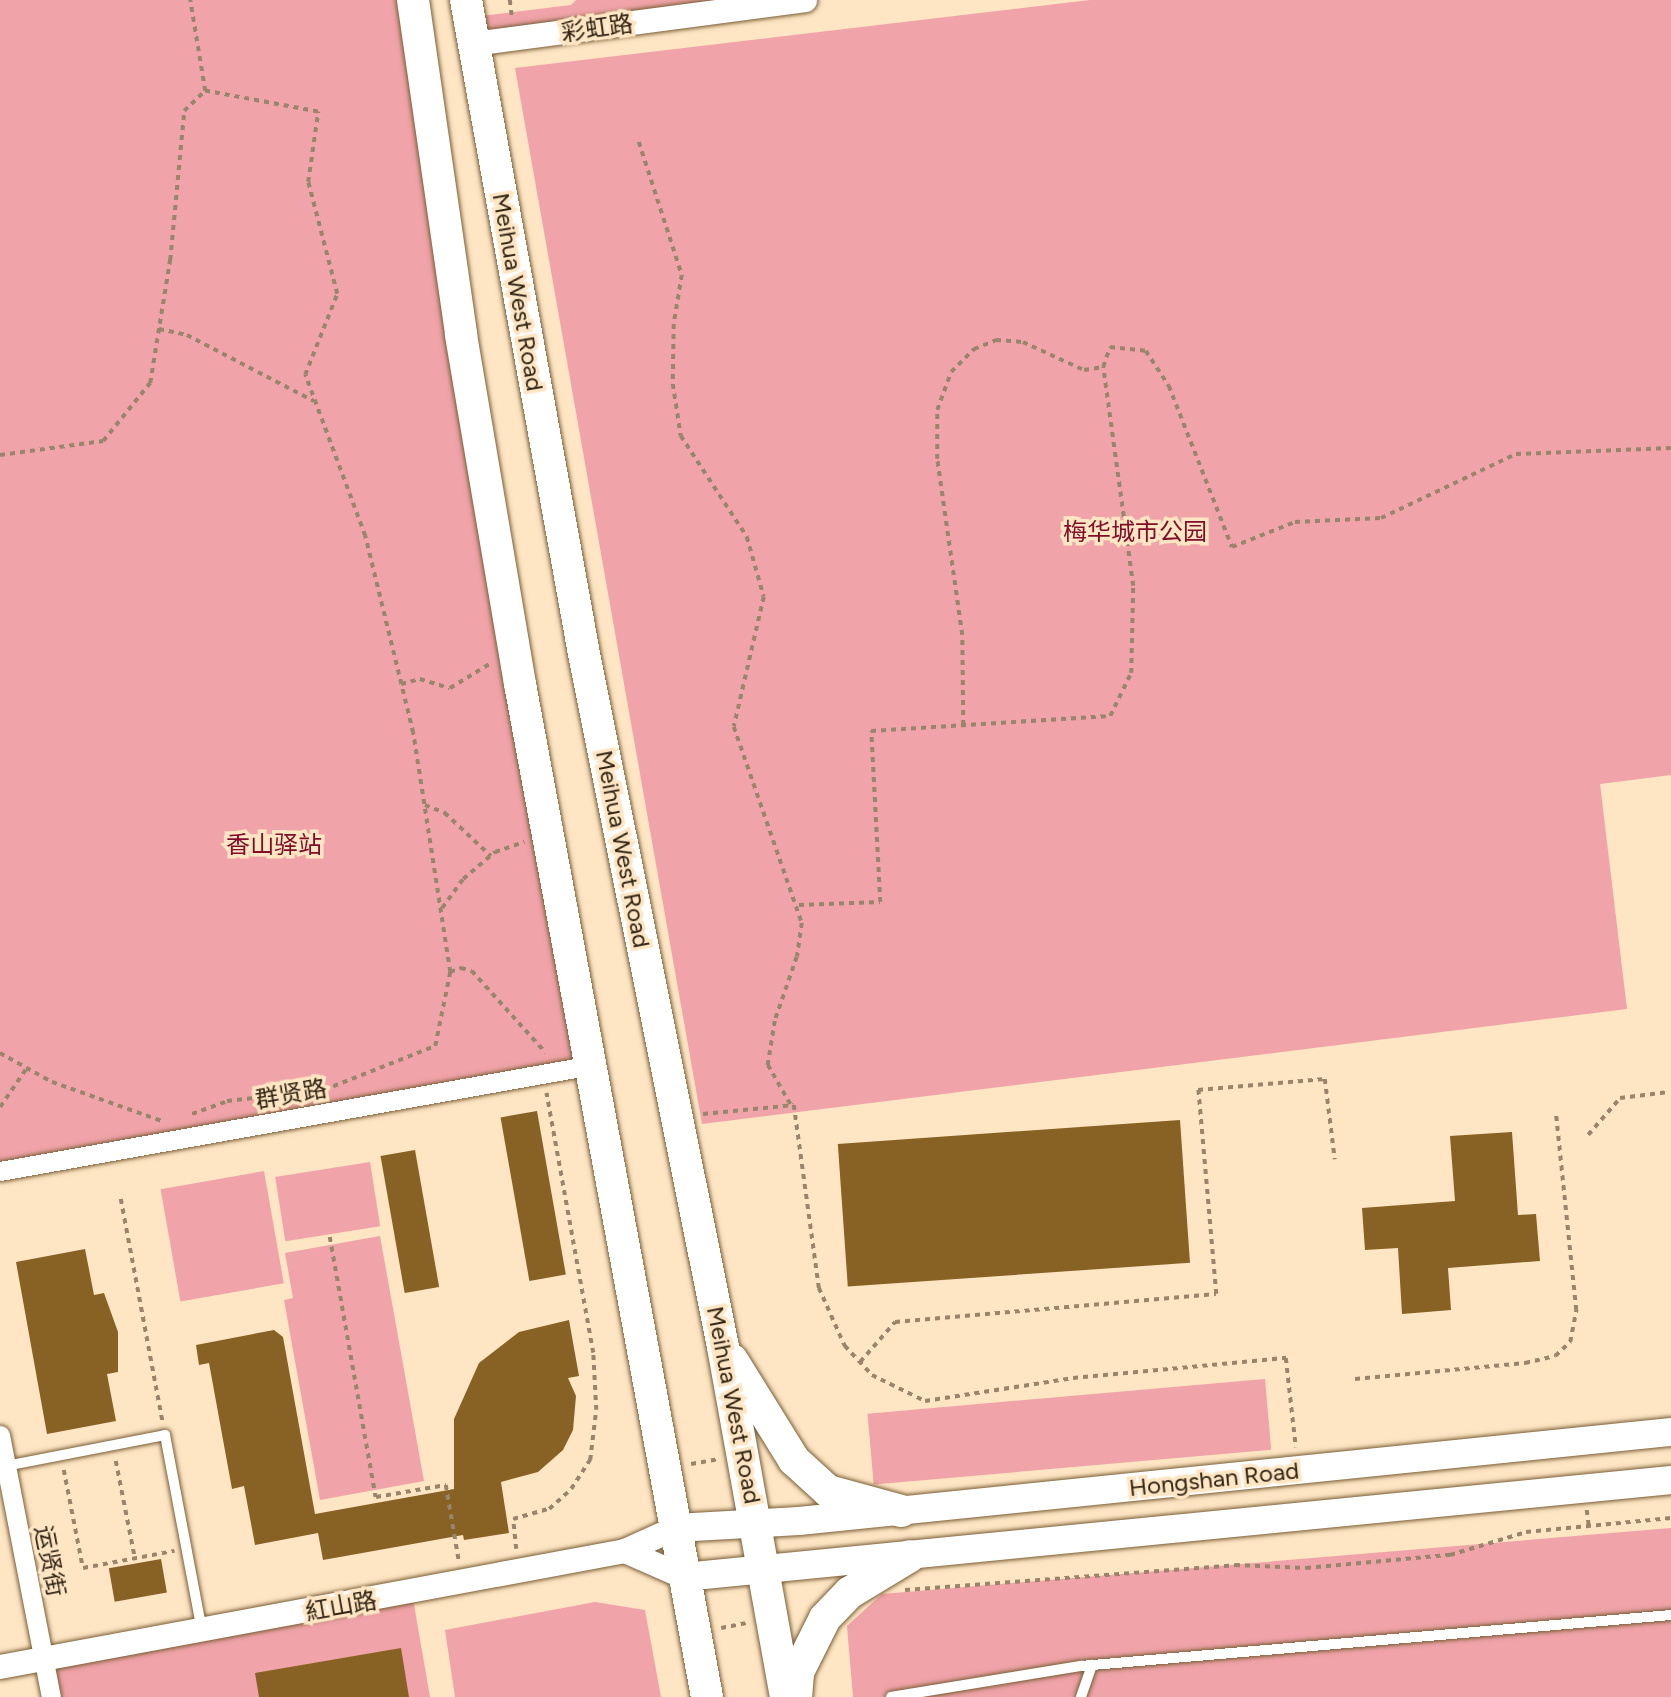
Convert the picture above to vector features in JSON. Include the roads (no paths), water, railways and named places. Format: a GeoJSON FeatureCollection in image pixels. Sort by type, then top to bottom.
{"type":"FeatureCollection","features":[{"type":"Feature","properties":{"kind":"main road"},"geometry":{"type":"LineString","coordinates":[[413,0],[461,335],[516,655],[707,1697]]}},
{"type":"Feature","properties":{"kind":"main road","name":"Meihua West Road"},"geometry":{"type":"LineString","coordinates":[[466,0],[584,654],[723,1347],[786,1697]]}},
{"type":"Feature","properties":{"kind":"main road"},"geometry":{"type":"LineString","coordinates":[[723,1347],[794,1460],[828,1491],[901,1511]]}},
{"type":"Feature","properties":{"kind":"main road","name":"Hongshan Road"},"geometry":{"type":"LineString","coordinates":[[676,1528],[757,1525],[1671,1432]]}},
{"type":"Feature","properties":{"kind":"main road","name":"Hongshan Road"},"geometry":{"type":"LineString","coordinates":[[684,1577],[1671,1480]]}},
{"type":"Feature","properties":{"kind":"main road"},"geometry":{"type":"LineString","coordinates":[[796,1697],[798,1672],[825,1618],[849,1593],[910,1556]]}},
{"type":"Feature","properties":{"kind":"street","name":"彩虹路"},"geometry":{"type":"LineString","coordinates":[[473,44],[805,0]]}},
{"type":"Feature","properties":{"kind":"street","name":"群贤路"},"geometry":{"type":"LineString","coordinates":[[0,1171],[592,1065]]}},
{"type":"Feature","properties":{"kind":"street","name":"运贤街"},"geometry":{"type":"LineString","coordinates":[[1,1442],[51,1697]]}},
{"type":"Feature","properties":{"kind":"street","name":"紅山路"},"geometry":{"type":"LineString","coordinates":[[0,1667],[625,1551],[676,1528]]}},
{"type":"Feature","properties":{"kind":"street"},"geometry":{"type":"LineString","coordinates":[[625,1551],[684,1577]]}},
{"type":"Feature","properties":{"kind":"lane"},"geometry":{"type":"LineString","coordinates":[[6,1466],[166,1435],[202,1631]]}},
{"type":"Feature","properties":{"kind":"lane"},"geometry":{"type":"LineString","coordinates":[[891,1697],[1092,1665],[1671,1615]]}},
{"type":"Feature","properties":{"kind":"lane"},"geometry":{"type":"LineString","coordinates":[[1081,1697],[1092,1665]]}},
{"type":"Feature","properties":{"kind":"park label","name":"梅华城市公园"},"geometry":{"type":"Point","coordinates":[1135,532]}},
{"type":"Feature","properties":{"kind":"park label","name":"香山驿站"},"geometry":{"type":"Point","coordinates":[274,845]}}]}
